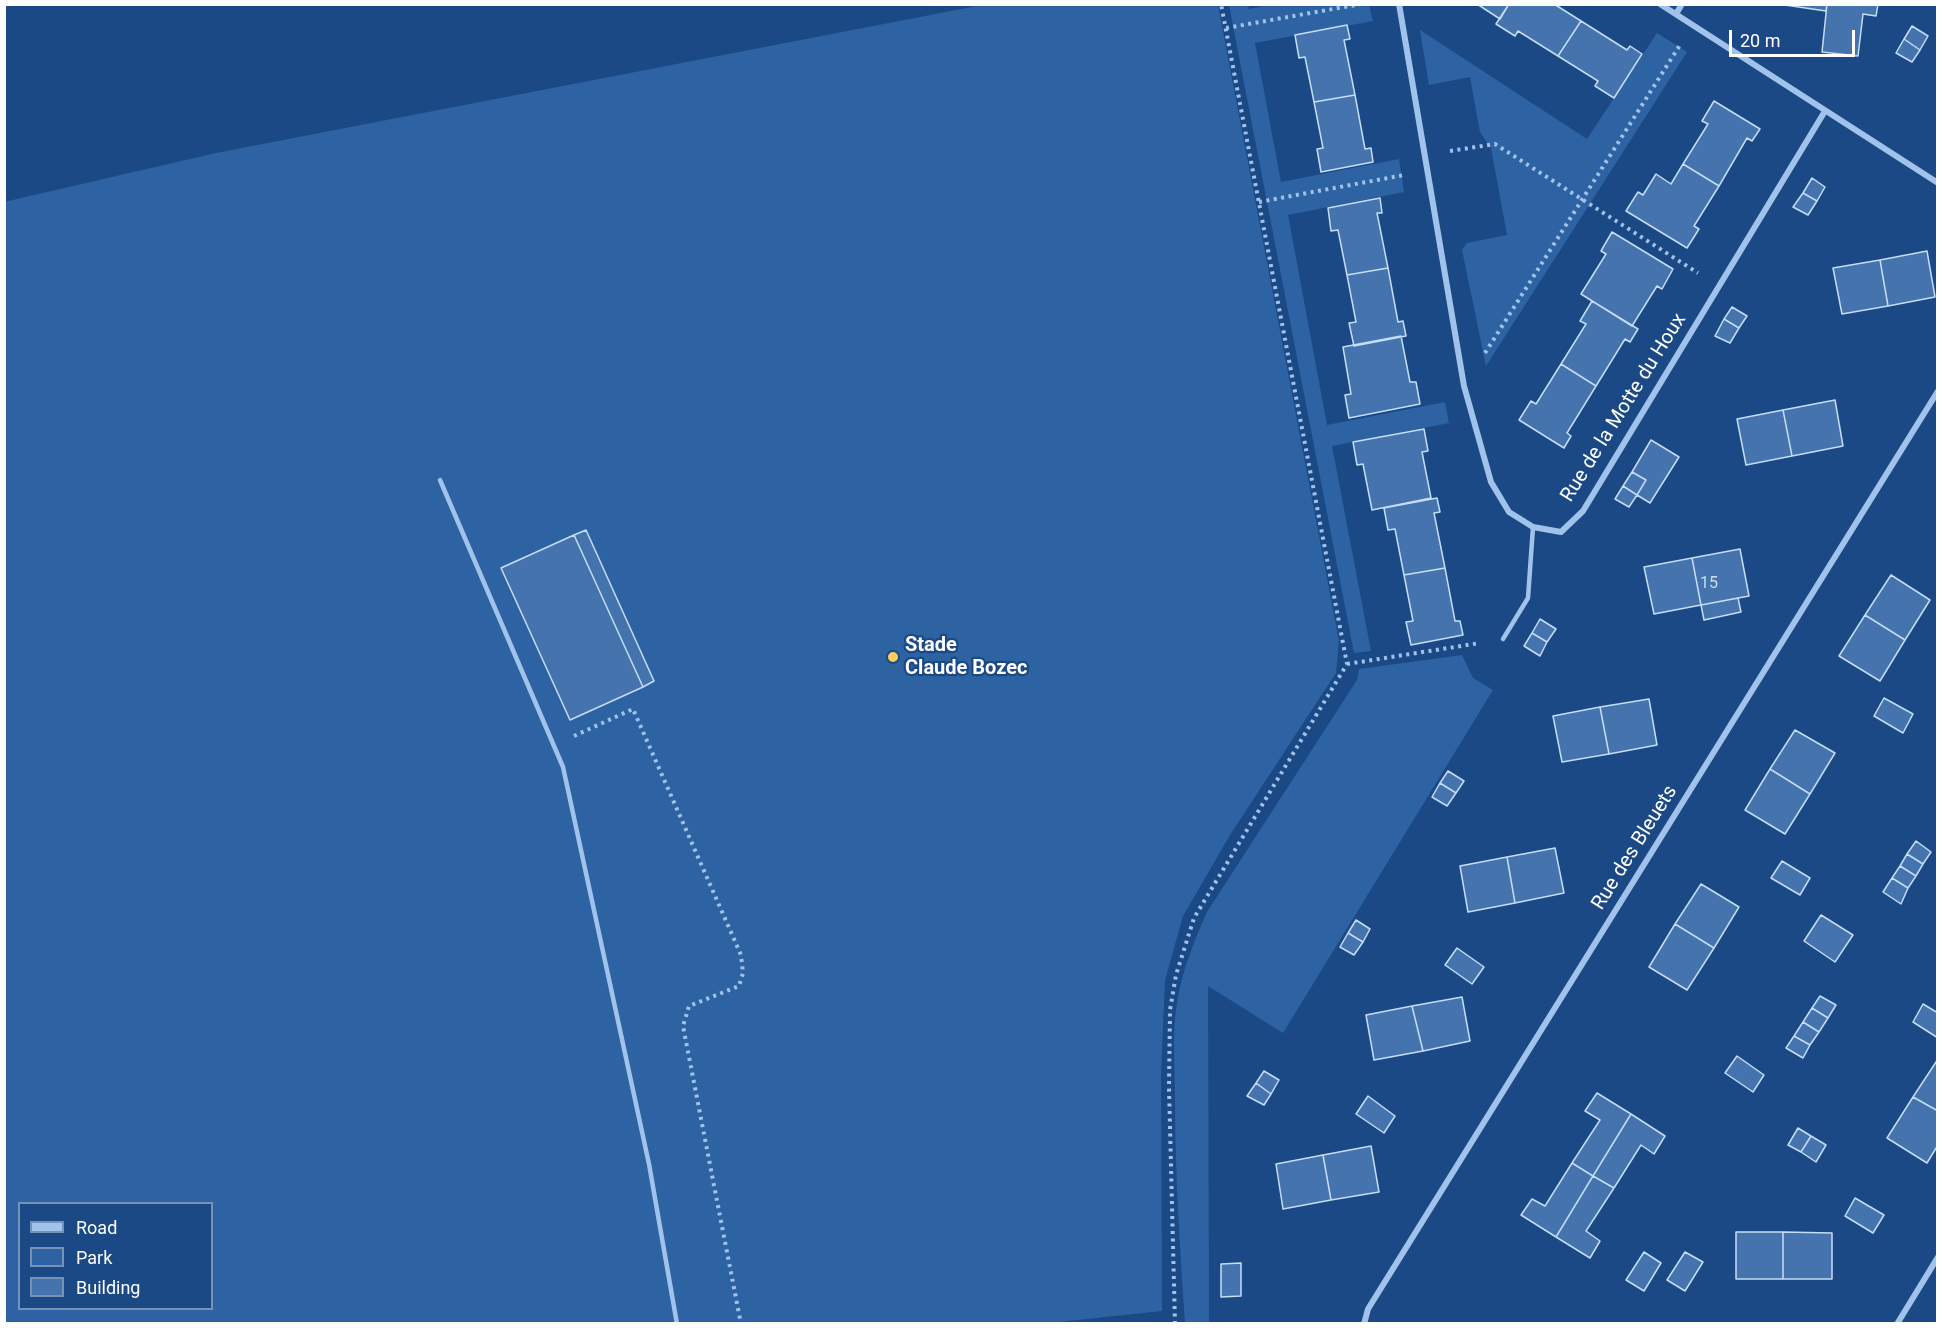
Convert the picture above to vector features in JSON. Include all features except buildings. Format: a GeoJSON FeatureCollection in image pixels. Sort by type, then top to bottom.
{"type":"FeatureCollection","features":[{"type":"Feature","properties":{"kind":"street","name":"Rue de la Motte du Houx"},"geometry":{"type":"LineString","coordinates":[[1399,4],[1464,387],[1491,482],[1509,512],[1533,526],[1561,532],[1583,511],[1825,111]]}},
{"type":"Feature","properties":{"kind":"street"},"geometry":{"type":"LineString","coordinates":[[1660,4],[1938,183]]}},
{"type":"Feature","properties":{"kind":"street"},"geometry":{"type":"LineString","coordinates":[[1676,14],[1682,4]]}},
{"type":"Feature","properties":{"kind":"street","name":"Rue des Bleuets"},"geometry":{"type":"LineString","coordinates":[[1364,1323],[1368,1309],[1938,391]]}},
{"type":"Feature","properties":{"kind":"street"},"geometry":{"type":"LineString","coordinates":[[1897,1323],[1938,1257]]}},
{"type":"Feature","properties":{"kind":"lane"},"geometry":{"type":"LineString","coordinates":[[440,480],[563,766],[649,1164],[677,1323]]}},
{"type":"Feature","properties":{"kind":"lane"},"geometry":{"type":"LineString","coordinates":[[1503,639],[1528,598],[1533,526]]}},
{"type":"Feature","properties":{"kind":"path"},"geometry":{"type":"LineString","coordinates":[[1175,1323],[1169,1087],[1170,1010],[1176,975],[1194,918],[1347,664],[1221,4]]}},
{"type":"Feature","properties":{"kind":"path"},"geometry":{"type":"LineString","coordinates":[[1226,28],[1361,4]]}},
{"type":"Feature","properties":{"kind":"path"},"geometry":{"type":"LineString","coordinates":[[1464,387],[1692,26]]}},
{"type":"Feature","properties":{"kind":"path"},"geometry":{"type":"LineString","coordinates":[[1424,154],[1496,144],[1582,197],[1718,287]]}},
{"type":"Feature","properties":{"kind":"path"},"geometry":{"type":"LineString","coordinates":[[1259,202],[1428,171]]}},
{"type":"Feature","properties":{"kind":"path"},"geometry":{"type":"LineString","coordinates":[[1347,664],[1503,639]]}},
{"type":"Feature","properties":{"kind":"path"},"geometry":{"type":"LineString","coordinates":[[554,745],[633,709],[741,955],[743,973],[739,986],[689,1006],[682,1026],[741,1323]]}},
{"type":"Feature","properties":{"kind":"green space"},"geometry":{"type":"Polygon","coordinates":[[[1276,4],[1369,5],[1373,21],[1255,43],[1281,182],[1399,159],[1404,192],[1288,215],[1327,425],[1445,402],[1449,423],[1332,446],[1371,651],[1354,653],[1229,5],[1248,5],[1249,9],[1276,4]]]}},
{"type":"Feature","properties":{"kind":"green space","name":"Stade Claude Bozec"},"geometry":{"type":"Polygon","coordinates":[[[982,5],[1218,5],[1339,641],[1336,673],[1230,835],[1183,916],[1165,980],[1161,1075],[1162,1311],[1039,1324],[5,1323],[4,202],[216,153],[982,5]]]}},
{"type":"Feature","properties":{"kind":"green space"},"geometry":{"type":"Polygon","coordinates":[[[1420,30],[1587,139],[1657,33],[1687,52],[1486,366],[1462,250],[1467,243],[1507,235],[1491,148],[1480,132],[1470,77],[1429,85],[1420,30]]]}},
{"type":"Feature","properties":{"kind":"green space"},"geometry":{"type":"Polygon","coordinates":[[[1462,655],[1473,678],[1493,690],[1283,1033],[1208,986],[1209,1323],[1185,1323],[1175,1127],[1175,1015],[1185,968],[1207,912],[1357,680],[1359,669],[1462,655]]]}},
{"type":"Feature","properties":{"kind":"place","name":"Stade Claude Bozec"},"geometry":{"type":"Point","coordinates":[893,657]}}]}
